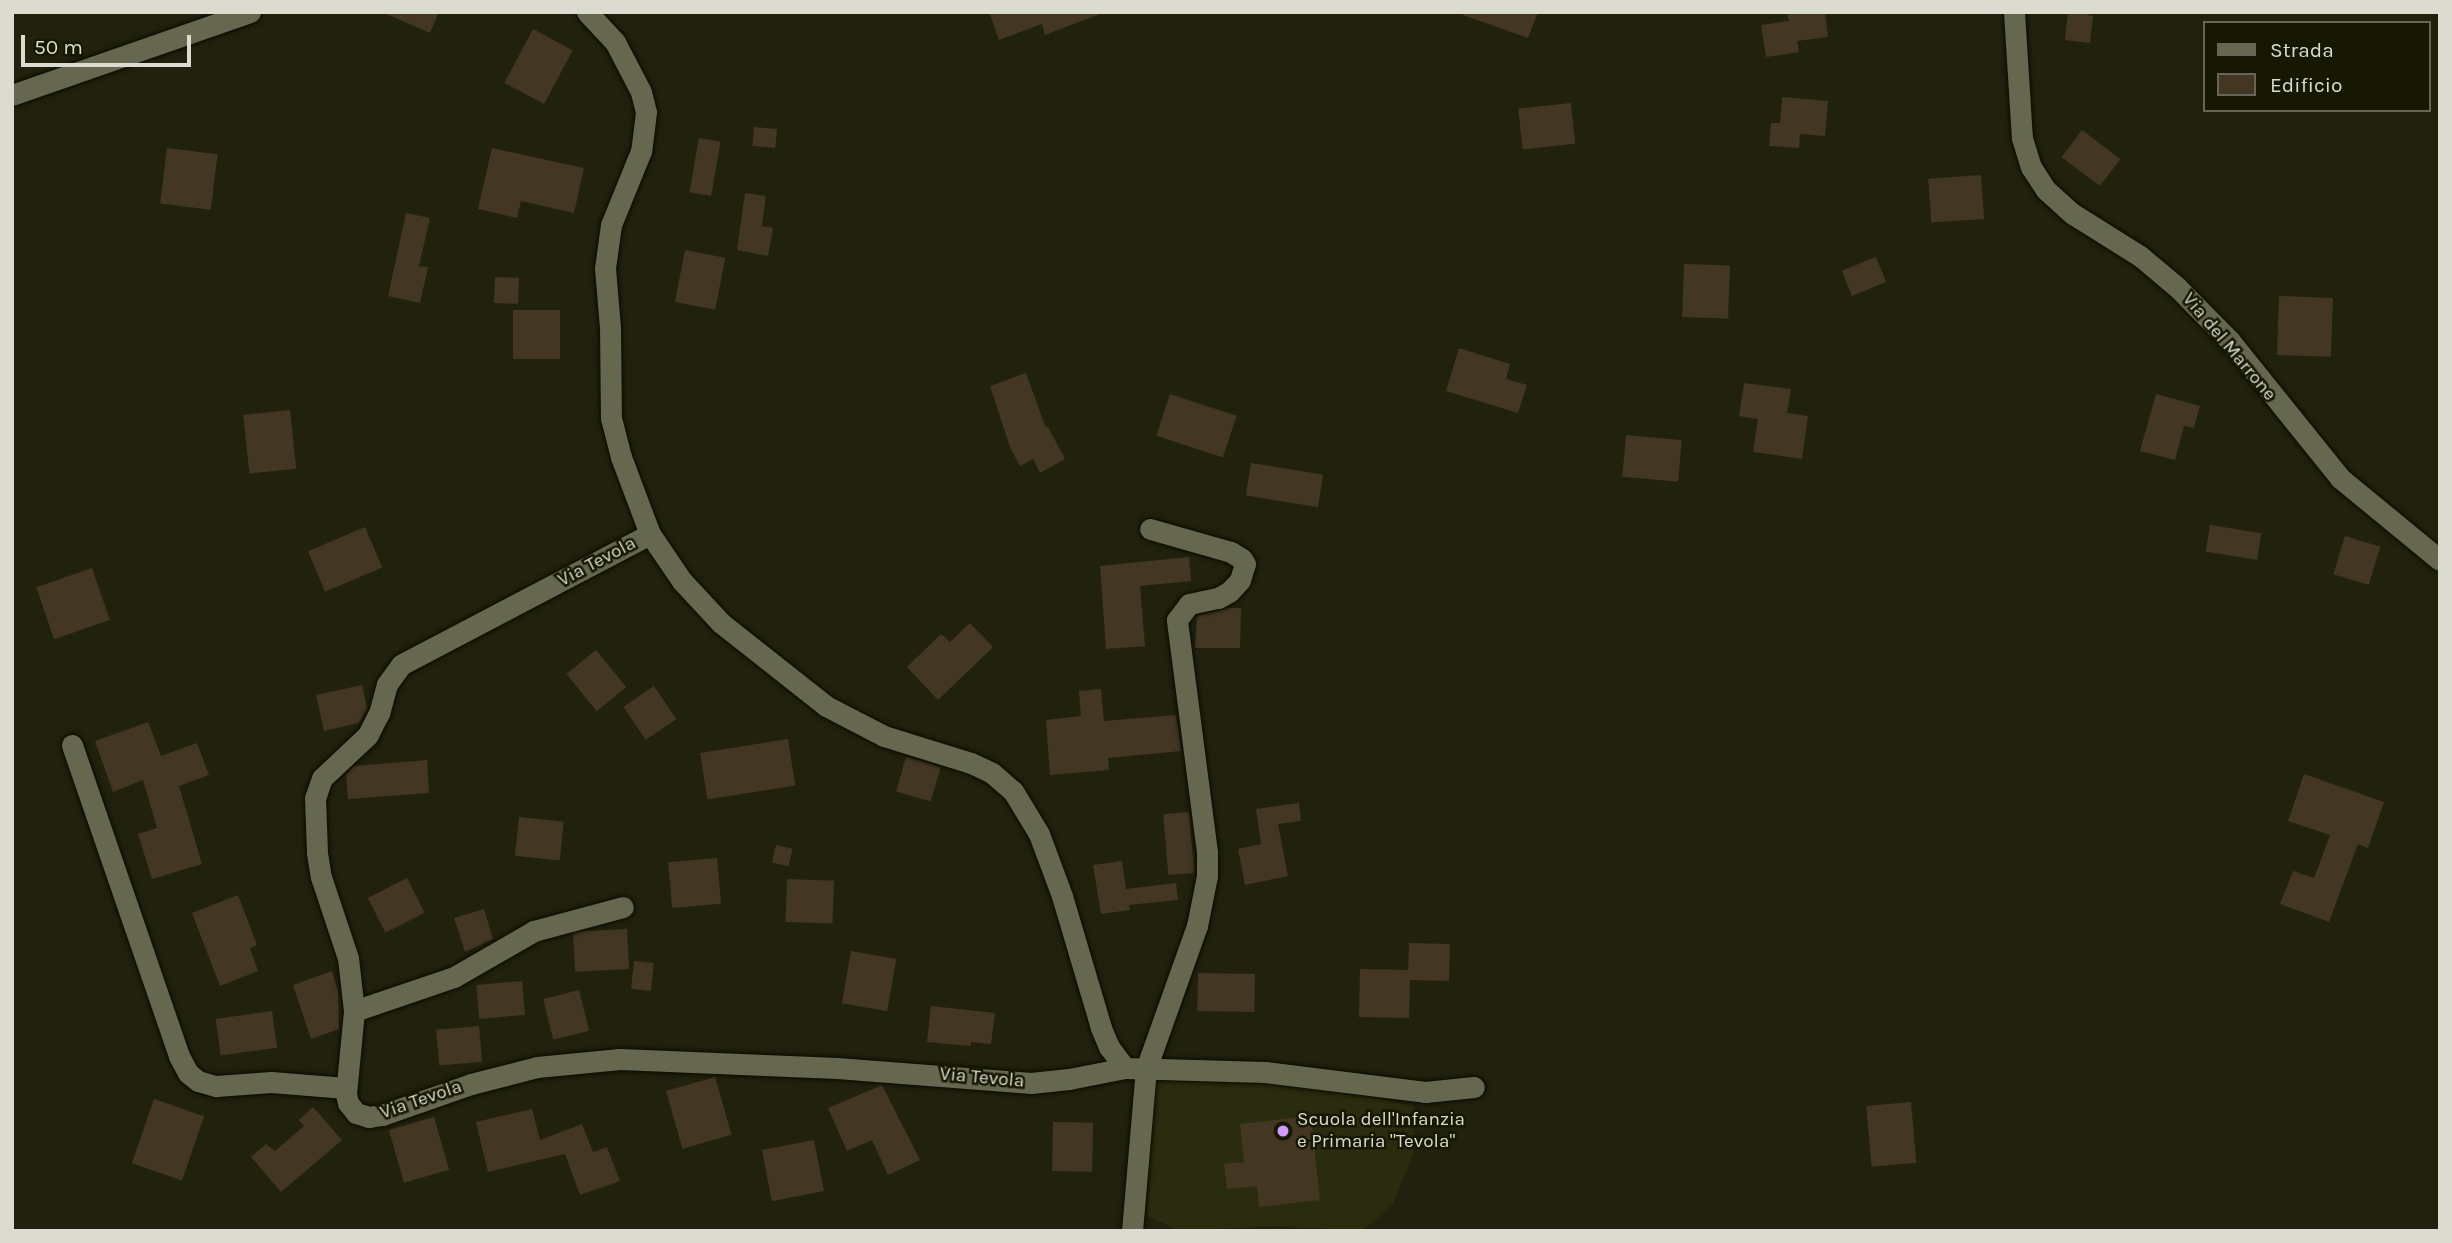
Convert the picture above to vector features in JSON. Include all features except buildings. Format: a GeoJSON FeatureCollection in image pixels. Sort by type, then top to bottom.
{"type":"FeatureCollection","features":[{"type":"Feature","properties":{"kind":"street"},"geometry":{"type":"LineString","coordinates":[[12,95],[250,12]]}},
{"type":"Feature","properties":{"kind":"street","name":"Via del Marrone"},"geometry":{"type":"LineString","coordinates":[[2014,12],[2022,138],[2031,167],[2046,190],[2073,214],[2140,256],[2171,281],[2230,341],[2340,478],[2440,560]]}},
{"type":"Feature","properties":{"kind":"street","name":"Via Tevola"},"geometry":{"type":"LineString","coordinates":[[596,16],[633,74],[646,112],[641,151],[611,225],[605,268],[610,327],[611,418],[621,457],[650,534],[682,581],[721,623],[818,700],[884,736],[971,763],[992,773],[1013,791],[1040,834],[1109,1047],[1135,1068]]}},
{"type":"Feature","properties":{"kind":"street"},"geometry":{"type":"LineString","coordinates":[[1132,1231],[1135,1068],[1197,926],[1207,876],[1207,852],[1177,620],[1189,604],[1218,598],[1229,592],[1240,580],[1245,564],[1231,552],[1150,529]]}},
{"type":"Feature","properties":{"kind":"street","name":"Via Tevola"},"geometry":{"type":"LineString","coordinates":[[650,534],[401,665],[390,678],[377,719],[368,735],[322,778],[315,806],[318,864],[345,946],[354,1011],[346,1088],[351,1109],[364,1116],[375,1117],[504,1074],[586,1060],[649,1059],[815,1066],[1031,1083],[1135,1068],[1265,1072],[1425,1092],[1474,1087]]}},
{"type":"Feature","properties":{"kind":"street"},"geometry":{"type":"LineString","coordinates":[[72,745],[179,1056],[188,1073],[198,1081],[216,1086],[271,1082],[346,1088]]}},
{"type":"Feature","properties":{"kind":"street"},"geometry":{"type":"LineString","coordinates":[[354,1011],[454,977],[534,931],[623,907]]}},
{"type":"Feature","properties":{"kind":"shaded area","name":"Scuola dell'Infanzia e Primaria \"Tevola\""},"geometry":{"type":"Polygon","coordinates":[[[1269,1075],[1414,1106],[1413,1155],[1393,1203],[1363,1231],[1276,1226],[1180,1231],[1147,1216],[1155,1079],[1269,1075]]]}},
{"type":"Feature","properties":{"kind":"place","name":"Scuola dell'Infanzia e Primaria \"Tevola\""},"geometry":{"type":"Point","coordinates":[1283,1131]}}]}
